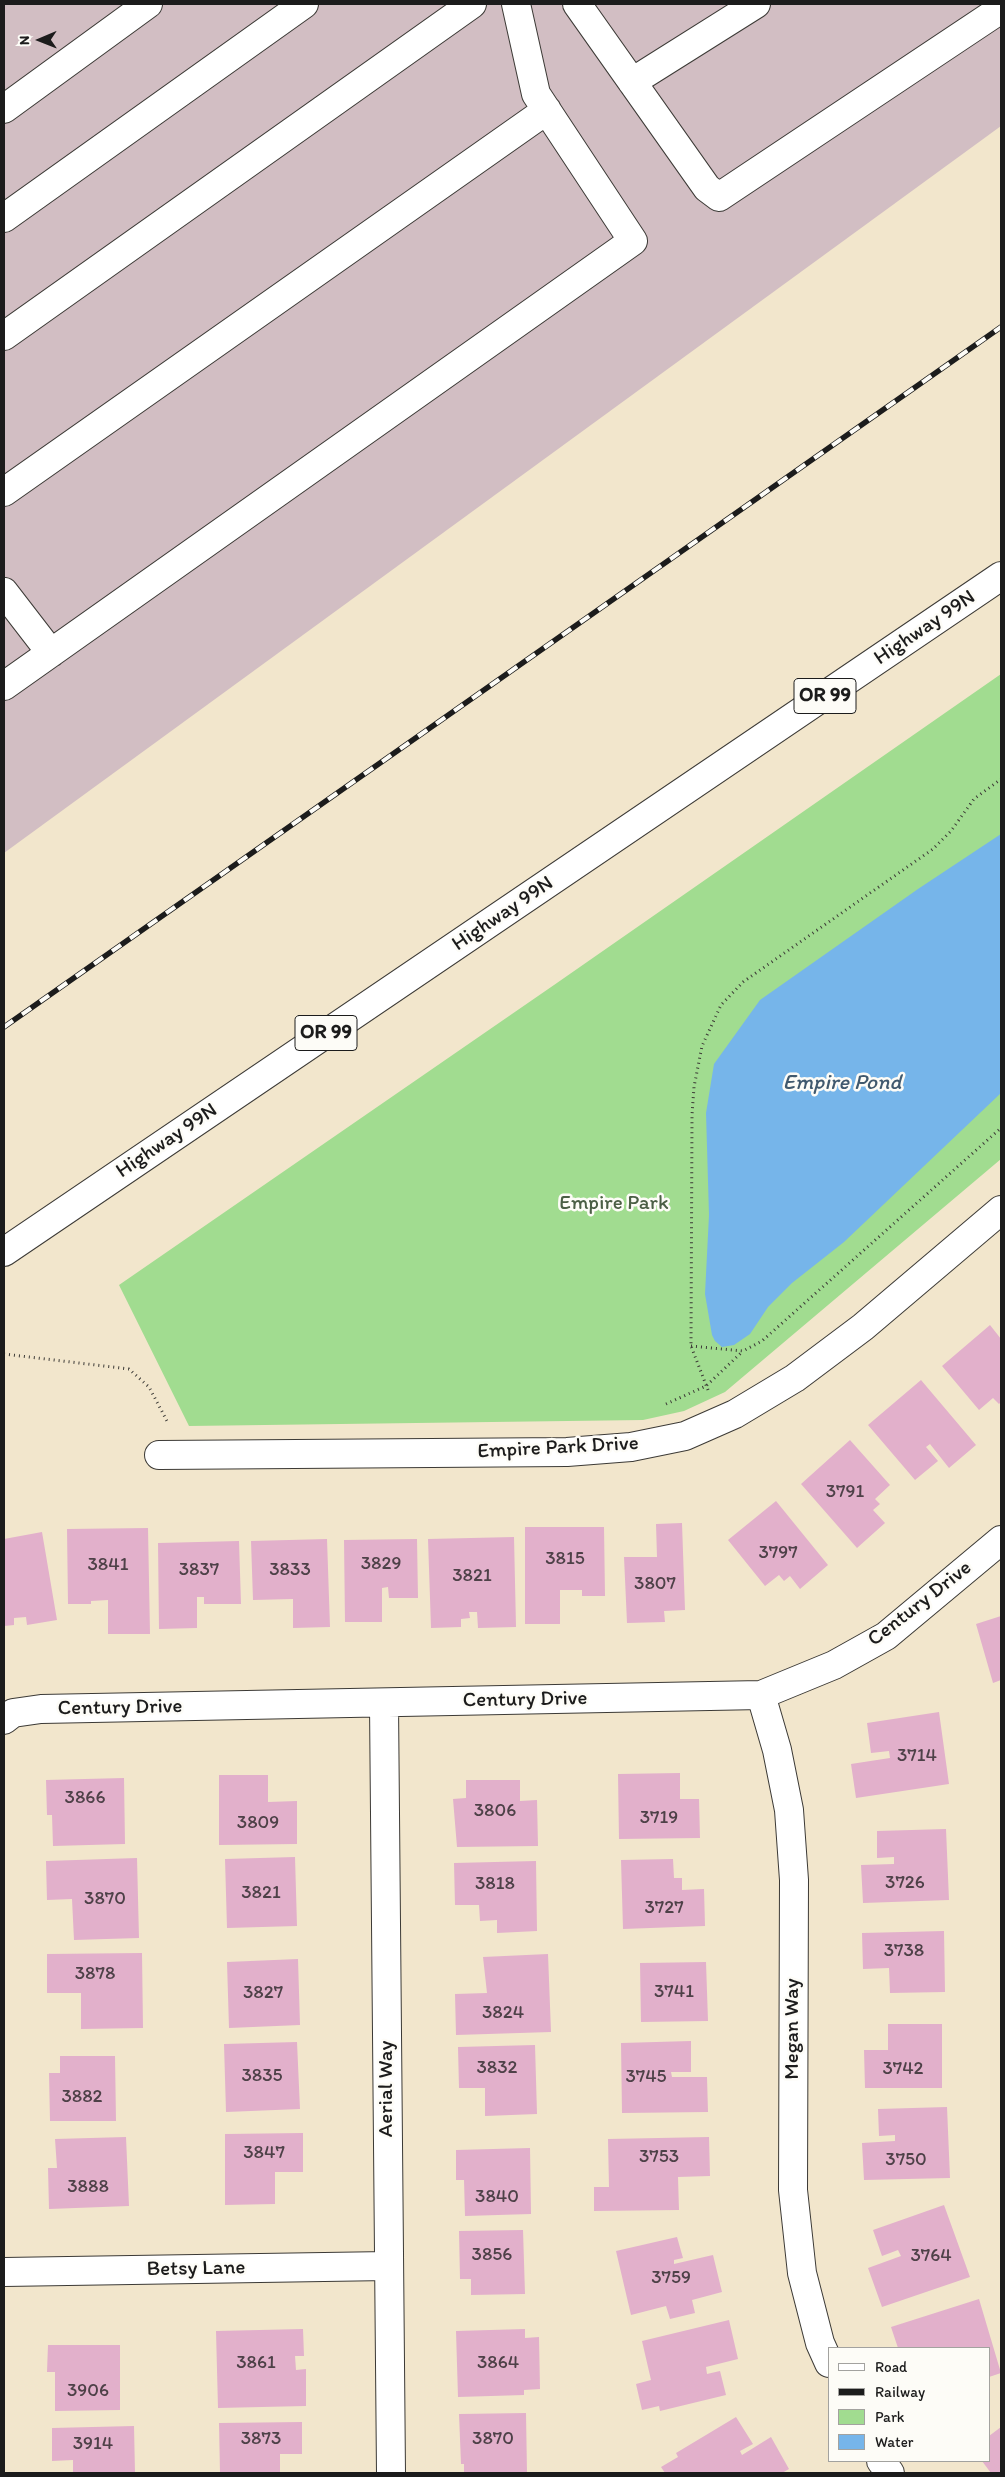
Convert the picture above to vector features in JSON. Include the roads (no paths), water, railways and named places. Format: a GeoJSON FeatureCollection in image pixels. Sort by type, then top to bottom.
{"type":"FeatureCollection","features":[{"type":"Feature","properties":{"kind":"street"},"geometry":{"type":"LineString","coordinates":[[4,109],[148,4]]}},
{"type":"Feature","properties":{"kind":"street"},"geometry":{"type":"LineString","coordinates":[[4,218],[304,4]]}},
{"type":"Feature","properties":{"kind":"street"},"geometry":{"type":"LineString","coordinates":[[4,336],[472,4]]}},
{"type":"Feature","properties":{"kind":"street"},"geometry":{"type":"LineString","coordinates":[[4,686],[633,241],[536,94],[516,4]]}},
{"type":"Feature","properties":{"kind":"street"},"geometry":{"type":"LineString","coordinates":[[577,4],[707,188],[719,197],[1001,9]]}},
{"type":"Feature","properties":{"kind":"street"},"geometry":{"type":"LineString","coordinates":[[632,82],[756,4]]}},
{"type":"Feature","properties":{"kind":"street"},"geometry":{"type":"LineString","coordinates":[[4,492],[547,110]]}},
{"type":"Feature","properties":{"kind":"street","name":"Highway 99N"},"geometry":{"type":"LineString","coordinates":[[4,1252],[1001,576]]}},
{"type":"Feature","properties":{"kind":"street"},"geometry":{"type":"LineString","coordinates":[[4,592],[51,653]]}},
{"type":"Feature","properties":{"kind":"street","name":"Empire Park Drive"},"geometry":{"type":"LineString","coordinates":[[172,1455],[567,1452],[640,1445],[685,1436],[721,1421],[761,1399],[810,1367],[863,1327],[1001,1210]]}},
{"type":"Feature","properties":{"kind":"street","name":"Century Drive"},"geometry":{"type":"LineString","coordinates":[[4,1720],[14,1713],[41,1709],[384,1704],[761,1695],[834,1665],[886,1636],[1001,1540]]}},
{"type":"Feature","properties":{"kind":"street","name":"Megan Way"},"geometry":{"type":"LineString","coordinates":[[761,1695],[777,1750],[789,1810],[794,1880],[793,2190],[802,2273],[820,2343],[828,2361]]}},
{"type":"Feature","properties":{"kind":"street","name":"Aerial Way"},"geometry":{"type":"LineString","coordinates":[[384,1704],[391,2473]]}},
{"type":"Feature","properties":{"kind":"street","name":"Betsy Lane"},"geometry":{"type":"LineString","coordinates":[[4,2272],[388,2266]]}},
{"type":"Feature","properties":{"kind":"street"},"geometry":{"type":"LineString","coordinates":[[882,2462],[890,2473]]}},
{"type":"Feature","properties":{"kind":"water","name":"Empire Pond"},"geometry":{"type":"Polygon","coordinates":[[[1001,834],[1001,1093],[844,1242],[792,1283],[768,1307],[750,1334],[734,1345],[722,1347],[715,1341],[712,1335],[705,1294],[709,1215],[706,1113],[714,1064],[760,1000],[918,889],[1001,834]]]}},
{"type":"Feature","properties":{"kind":"railway"},"geometry":{"type":"LineString","coordinates":[[4,1027],[1001,327]]}},
{"type":"Feature","properties":{"kind":"park label","name":"Empire Park"},"geometry":{"type":"Point","coordinates":[614,1204]}}]}
